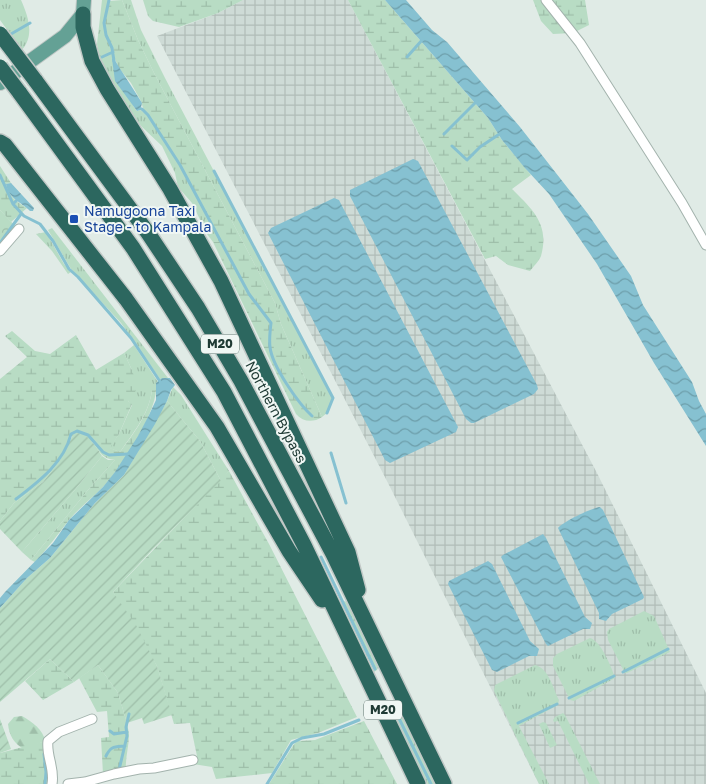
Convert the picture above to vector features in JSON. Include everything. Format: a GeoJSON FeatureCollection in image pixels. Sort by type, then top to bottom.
{"type":"FeatureCollection","features":[{"type":"Feature","properties":{"kind":"highway"},"geometry":{"type":"LineString","coordinates":[[84,7],[83,27],[92,61],[107,89],[170,189],[221,280],[348,552],[370,630]]}},
{"type":"Feature","properties":{"kind":"highway","name":"Northern Bypass"},"geometry":{"type":"LineString","coordinates":[[0,34],[148,233],[198,308],[242,381],[333,554],[444,784]]}},
{"type":"Feature","properties":{"kind":"highway","name":"M20"},"geometry":{"type":"LineString","coordinates":[[0,67],[133,248],[224,392],[278,493],[418,784]]}},
{"type":"Feature","properties":{"kind":"highway"},"geometry":{"type":"LineString","coordinates":[[0,142],[5,145],[126,299],[217,427],[289,551],[347,636]]}},
{"type":"Feature","properties":{"kind":"main road"},"geometry":{"type":"LineString","coordinates":[[0,83],[66,36],[84,7]]}},
{"type":"Feature","properties":{"kind":"street"},"geometry":{"type":"LineString","coordinates":[[546,0],[580,43],[682,203],[706,245]]}},
{"type":"Feature","properties":{"kind":"street"},"geometry":{"type":"LineString","coordinates":[[0,251],[19,229]]}},
{"type":"Feature","properties":{"kind":"street"},"geometry":{"type":"LineString","coordinates":[[92,719],[59,732],[48,742],[47,747],[53,768],[52,783],[85,782],[114,774],[193,760]]}},
{"type":"Feature","properties":{"kind":"shaded area"},"geometry":{"type":"Polygon","coordinates":[[[243,0],[348,0],[597,473],[706,693],[706,784],[539,784],[388,483],[157,36],[218,13],[243,0]]]}},
{"type":"Feature","properties":{"kind":"green space"},"geometry":{"type":"Polygon","coordinates":[[[0,0],[21,0],[29,25],[28,38],[22,50],[0,20],[0,0]]]}},
{"type":"Feature","properties":{"kind":"green space"},"geometry":{"type":"Polygon","coordinates":[[[102,0],[109,0],[107,39],[112,48],[114,59],[112,59],[134,107],[137,111],[140,110],[149,117],[160,131],[195,192],[220,242],[213,242],[207,234],[192,203],[178,187],[175,173],[162,146],[141,126],[104,72],[97,44],[102,0]]]}},
{"type":"Feature","properties":{"kind":"green space"},"geometry":{"type":"Polygon","coordinates":[[[122,0],[131,0],[141,30],[165,78],[333,398],[327,413],[322,417],[281,324],[275,303],[155,75],[122,0]]]}},
{"type":"Feature","properties":{"kind":"green space"},"geometry":{"type":"Polygon","coordinates":[[[122,0],[155,75],[275,303],[281,324],[322,417],[319,419],[305,420],[296,414],[213,242],[219,242],[193,189],[164,138],[144,110],[131,83],[118,67],[106,35],[105,23],[109,1],[122,0]]]}},
{"type":"Feature","properties":{"kind":"green space"},"geometry":{"type":"Polygon","coordinates":[[[143,0],[243,0],[218,13],[179,27],[153,21],[148,16],[143,0]]]}},
{"type":"Feature","properties":{"kind":"green space"},"geometry":{"type":"Polygon","coordinates":[[[348,0],[385,0],[488,118],[502,140],[531,175],[512,189],[537,218],[543,235],[541,256],[530,271],[508,265],[496,256],[485,259],[348,0]]]}},
{"type":"Feature","properties":{"kind":"green space"},"geometry":{"type":"Polygon","coordinates":[[[533,0],[585,0],[589,25],[573,33],[553,34],[541,21],[533,0]]]}},
{"type":"Feature","properties":{"kind":"green space"},"geometry":{"type":"Polygon","coordinates":[[[0,166],[11,183],[6,184],[11,196],[27,208],[11,222],[0,210],[0,166]]]}},
{"type":"Feature","properties":{"kind":"green space"},"geometry":{"type":"Polygon","coordinates":[[[0,210],[17,228],[0,247],[0,210]]]}},
{"type":"Feature","properties":{"kind":"green space"},"geometry":{"type":"Polygon","coordinates":[[[52,228],[168,378],[160,379],[121,323],[71,269],[48,230],[52,228]]]}},
{"type":"Feature","properties":{"kind":"green space"},"geometry":{"type":"Polygon","coordinates":[[[46,232],[64,264],[71,272],[68,274],[52,251],[36,234],[46,232]]]}},
{"type":"Feature","properties":{"kind":"green space"},"geometry":{"type":"Polygon","coordinates":[[[12,331],[35,351],[50,354],[76,335],[96,370],[124,353],[138,388],[128,401],[132,404],[119,434],[110,448],[120,452],[144,415],[152,390],[156,390],[150,413],[118,469],[102,488],[73,516],[35,562],[31,560],[115,460],[104,457],[93,442],[71,436],[69,444],[60,460],[43,482],[14,503],[0,521],[0,379],[27,357],[5,336],[12,331]]]}},
{"type":"Feature","properties":{"kind":"green space"},"geometry":{"type":"Polygon","coordinates":[[[134,345],[158,382],[156,383],[156,390],[152,390],[144,415],[120,452],[109,448],[119,434],[132,405],[128,401],[132,370],[124,353],[134,345]]]}},
{"type":"Feature","properties":{"kind":"green space"},"geometry":{"type":"Polygon","coordinates":[[[173,387],[181,395],[229,471],[221,481],[200,441],[167,401],[173,387]]]}},
{"type":"Feature","properties":{"kind":"green space"},"geometry":{"type":"Polygon","coordinates":[[[167,401],[200,441],[221,481],[113,592],[136,625],[157,666],[172,715],[144,724],[142,718],[127,723],[118,693],[98,665],[74,682],[50,659],[0,702],[0,608],[27,578],[50,558],[95,503],[124,475],[167,401]]]}},
{"type":"Feature","properties":{"kind":"green space"},"geometry":{"type":"Polygon","coordinates":[[[74,433],[87,437],[102,456],[22,552],[0,529],[0,521],[14,503],[43,482],[60,460],[74,433]]]}},
{"type":"Feature","properties":{"kind":"green space"},"geometry":{"type":"Polygon","coordinates":[[[102,456],[108,460],[115,460],[31,560],[22,552],[102,456]]]}},
{"type":"Feature","properties":{"kind":"green space"},"geometry":{"type":"Polygon","coordinates":[[[229,471],[269,544],[357,717],[318,733],[291,740],[272,773],[216,779],[212,767],[193,764],[197,756],[190,723],[174,724],[157,666],[113,592],[229,471]]]}},
{"type":"Feature","properties":{"kind":"green space"},"geometry":{"type":"Polygon","coordinates":[[[345,601],[349,605],[378,667],[374,672],[371,670],[343,611],[340,603],[345,601]]]}},
{"type":"Feature","properties":{"kind":"green space"},"geometry":{"type":"Polygon","coordinates":[[[644,611],[654,616],[670,652],[625,673],[608,640],[607,632],[609,629],[644,611]]]}},
{"type":"Feature","properties":{"kind":"green space"},"geometry":{"type":"Polygon","coordinates":[[[590,638],[602,649],[615,678],[574,701],[570,700],[553,666],[553,658],[557,654],[590,638]]]}},
{"type":"Feature","properties":{"kind":"green space"},"geometry":{"type":"Polygon","coordinates":[[[50,659],[74,682],[43,700],[25,681],[50,659]]]}},
{"type":"Feature","properties":{"kind":"green space"},"geometry":{"type":"Polygon","coordinates":[[[98,665],[118,693],[128,723],[129,735],[126,770],[103,774],[101,738],[109,737],[107,711],[97,712],[79,678],[98,665]]]}},
{"type":"Feature","properties":{"kind":"green space"},"geometry":{"type":"Polygon","coordinates":[[[535,665],[547,674],[559,700],[558,705],[519,726],[549,784],[539,784],[494,691],[495,685],[535,665]]]}},
{"type":"Feature","properties":{"kind":"green space"},"geometry":{"type":"Polygon","coordinates":[[[395,701],[398,702],[438,784],[426,784],[390,709],[389,706],[395,701]]]}},
{"type":"Feature","properties":{"kind":"green space"},"geometry":{"type":"Polygon","coordinates":[[[563,713],[600,784],[589,784],[558,721],[554,722],[555,717],[563,713]]]}},
{"type":"Feature","properties":{"kind":"green space"},"geometry":{"type":"Polygon","coordinates":[[[22,716],[39,729],[45,741],[24,749],[15,742],[8,724],[14,717],[22,716]]]}},
{"type":"Feature","properties":{"kind":"green space"},"geometry":{"type":"Polygon","coordinates":[[[0,719],[11,749],[0,753],[0,719]]]}},
{"type":"Feature","properties":{"kind":"green space"},"geometry":{"type":"Polygon","coordinates":[[[364,721],[397,784],[269,784],[294,744],[298,741],[315,740],[364,721]]]}},
{"type":"Feature","properties":{"kind":"green space"},"geometry":{"type":"Polygon","coordinates":[[[546,723],[557,745],[550,748],[539,724],[546,723]]]}},
{"type":"Feature","properties":{"kind":"green space"},"geometry":{"type":"Polygon","coordinates":[[[46,741],[50,784],[0,784],[0,753],[46,741]]]}},
{"type":"Feature","properties":{"kind":"water"},"geometry":{"type":"Polygon","coordinates":[[[385,0],[406,0],[432,30],[447,42],[520,127],[588,214],[631,276],[643,305],[692,382],[706,414],[706,446],[654,363],[597,264],[549,194],[502,140],[488,118],[385,0]]]}},
{"type":"Feature","properties":{"kind":"water"},"geometry":{"type":"Polygon","coordinates":[[[112,59],[114,59],[139,97],[144,111],[137,111],[115,81],[112,59]]]}},
{"type":"Feature","properties":{"kind":"water"},"geometry":{"type":"Polygon","coordinates":[[[413,159],[418,161],[538,389],[534,394],[474,423],[466,419],[350,196],[350,190],[413,159]]]}},
{"type":"Feature","properties":{"kind":"water"},"geometry":{"type":"Polygon","coordinates":[[[11,183],[34,208],[33,211],[30,211],[9,193],[6,184],[11,183]]]}},
{"type":"Feature","properties":{"kind":"water"},"geometry":{"type":"Polygon","coordinates":[[[334,198],[339,200],[458,427],[456,432],[390,463],[385,460],[268,233],[271,228],[334,198]]]}},
{"type":"Feature","properties":{"kind":"water"},"geometry":{"type":"Polygon","coordinates":[[[162,378],[170,378],[175,385],[155,424],[124,475],[95,503],[50,558],[27,578],[0,608],[0,598],[5,592],[53,543],[69,520],[103,487],[115,472],[149,415],[156,400],[156,383],[162,378]]]}},
{"type":"Feature","properties":{"kind":"water"},"geometry":{"type":"Polygon","coordinates":[[[600,507],[644,597],[612,614],[606,621],[599,619],[599,613],[558,528],[565,522],[600,507]]]}},
{"type":"Feature","properties":{"kind":"water"},"geometry":{"type":"Polygon","coordinates":[[[543,534],[585,617],[592,623],[590,629],[583,629],[548,646],[501,557],[543,534]]]}},
{"type":"Feature","properties":{"kind":"water"},"geometry":{"type":"Polygon","coordinates":[[[488,561],[492,564],[530,641],[539,649],[537,656],[529,656],[497,672],[492,670],[448,584],[449,581],[488,561]]]}},
{"type":"Feature","properties":{"kind":"waterway"},"geometry":{"type":"LineString","coordinates":[[109,0],[104,23],[114,61]]}},
{"type":"Feature","properties":{"kind":"waterway"},"geometry":{"type":"LineString","coordinates":[[11,34],[30,23]]}},
{"type":"Feature","properties":{"kind":"waterway"},"geometry":{"type":"LineString","coordinates":[[407,57],[423,39]]}},
{"type":"Feature","properties":{"kind":"waterway"},"geometry":{"type":"LineString","coordinates":[[102,57],[113,52]]}},
{"type":"Feature","properties":{"kind":"waterway"},"geometry":{"type":"LineString","coordinates":[[444,134],[477,101]]}},
{"type":"Feature","properties":{"kind":"waterway"},"geometry":{"type":"LineString","coordinates":[[142,109],[148,115],[180,165],[249,294],[271,323],[270,347],[275,364],[293,393],[312,416]]}},
{"type":"Feature","properties":{"kind":"waterway"},"geometry":{"type":"LineString","coordinates":[[452,146],[467,160],[480,147],[501,133]]}},
{"type":"Feature","properties":{"kind":"waterway"},"geometry":{"type":"LineString","coordinates":[[214,171],[333,398],[327,413]]}},
{"type":"Feature","properties":{"kind":"waterway"},"geometry":{"type":"LineString","coordinates":[[0,175],[13,204]]}},
{"type":"Feature","properties":{"kind":"waterway"},"geometry":{"type":"LineString","coordinates":[[18,199],[13,204],[24,216],[40,224],[53,241],[69,269],[131,338],[161,383]]}},
{"type":"Feature","properties":{"kind":"waterway"},"geometry":{"type":"LineString","coordinates":[[0,243],[21,214]]}},
{"type":"Feature","properties":{"kind":"waterway"},"geometry":{"type":"LineString","coordinates":[[16,499],[49,471],[63,454],[71,434],[77,431],[88,435],[103,452],[109,455],[128,454]]}},
{"type":"Feature","properties":{"kind":"waterway"},"geometry":{"type":"LineString","coordinates":[[331,453],[346,503]]}},
{"type":"Feature","properties":{"kind":"waterway"},"geometry":{"type":"LineString","coordinates":[[321,557],[375,669]]}},
{"type":"Feature","properties":{"kind":"waterway"},"geometry":{"type":"LineString","coordinates":[[623,672],[668,649]]}},
{"type":"Feature","properties":{"kind":"waterway"},"geometry":{"type":"LineString","coordinates":[[569,698],[614,676]]}},
{"type":"Feature","properties":{"kind":"waterway"},"geometry":{"type":"LineString","coordinates":[[392,704],[431,784]]}},
{"type":"Feature","properties":{"kind":"waterway"},"geometry":{"type":"LineString","coordinates":[[518,723],[557,704]]}},
{"type":"Feature","properties":{"kind":"waterway"},"geometry":{"type":"LineString","coordinates":[[119,770],[127,736],[126,727],[129,714]]}},
{"type":"Feature","properties":{"kind":"waterway"},"geometry":{"type":"LineString","coordinates":[[267,784],[292,743],[302,738],[324,734],[359,720]]}},
{"type":"Feature","properties":{"kind":"waterway"},"geometry":{"type":"LineString","coordinates":[[110,731],[114,734],[127,732]]}},
{"type":"Feature","properties":{"kind":"waterway"},"geometry":{"type":"LineString","coordinates":[[106,756],[113,748],[125,746]]}},
{"type":"Feature","properties":{"kind":"waterway"},"geometry":{"type":"LineString","coordinates":[[44,754],[45,784]]}},
{"type":"Feature","properties":{"kind":"place","name":"Namugoona Taxi Stage - to Kampala"},"geometry":{"type":"Point","coordinates":[74,219]}}]}
